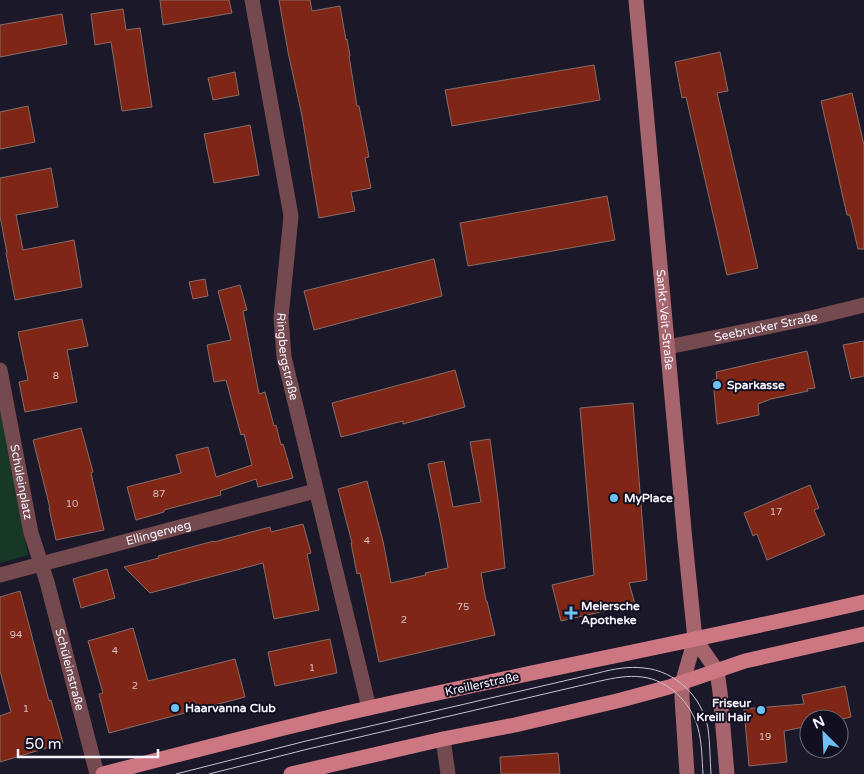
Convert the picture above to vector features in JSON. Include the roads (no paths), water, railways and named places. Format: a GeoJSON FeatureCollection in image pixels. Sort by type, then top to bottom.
{"type":"FeatureCollection","features":[{"type":"Feature","properties":{"kind":"main road","name":"Kreillerstraße"},"geometry":{"type":"LineString","coordinates":[[103,774],[369,708],[864,602]]}},
{"type":"Feature","properties":{"kind":"main road"},"geometry":{"type":"LineString","coordinates":[[291,774],[443,739],[515,726],[621,700],[745,661],[864,634]]}},
{"type":"Feature","properties":{"kind":"street","name":"Ringbergstraße"},"geometry":{"type":"LineString","coordinates":[[252,0],[291,216],[281,317],[284,357],[369,708]]}},
{"type":"Feature","properties":{"kind":"street","name":"Sankt-Veit-Straße"},"geometry":{"type":"LineString","coordinates":[[636,0],[695,639],[683,682],[682,698],[687,774]]}},
{"type":"Feature","properties":{"kind":"street","name":"Seebrucker Straße"},"geometry":{"type":"LineString","coordinates":[[668,348],[864,305]]}},
{"type":"Feature","properties":{"kind":"street","name":"Schüleinplatz"},"geometry":{"type":"LineString","coordinates":[[0,370],[32,533],[41,564]]}},
{"type":"Feature","properties":{"kind":"street","name":"Ellingerweg"},"geometry":{"type":"LineString","coordinates":[[0,575],[315,491]]}},
{"type":"Feature","properties":{"kind":"street","name":"Schüleinstraße"},"geometry":{"type":"LineString","coordinates":[[41,564],[97,774]]}},
{"type":"Feature","properties":{"kind":"street","name":"Sankt-Veit-Straße"},"geometry":{"type":"LineString","coordinates":[[695,639],[717,671],[727,774]]}},
{"type":"Feature","properties":{"kind":"street"},"geometry":{"type":"LineString","coordinates":[[443,739],[448,774]]}},
{"type":"Feature","properties":{"kind":"tram line"},"geometry":{"type":"LineString","coordinates":[[176,774],[306,741],[609,670],[633,667],[656,670],[667,674],[677,680],[694,696],[705,717],[708,728],[711,774]]}},
{"type":"Feature","properties":{"kind":"tram line"},"geometry":{"type":"LineString","coordinates":[[209,774],[600,681],[632,676],[652,679],[670,688],[678,694],[690,710],[698,728],[703,774]]}},
{"type":"Feature","properties":{"kind":"place","name":"Sparkasse"},"geometry":{"type":"Point","coordinates":[717,385]}},
{"type":"Feature","properties":{"kind":"place","name":"MyPlace"},"geometry":{"type":"Point","coordinates":[614,498]}},
{"type":"Feature","properties":{"kind":"place","name":"Meiersche Apotheke"},"geometry":{"type":"Point","coordinates":[571,613]}},
{"type":"Feature","properties":{"kind":"place","name":"Haarvanna Club"},"geometry":{"type":"Point","coordinates":[175,708]}},
{"type":"Feature","properties":{"kind":"place","name":"Friseur Kreill Hair"},"geometry":{"type":"Point","coordinates":[761,710]}}]}
